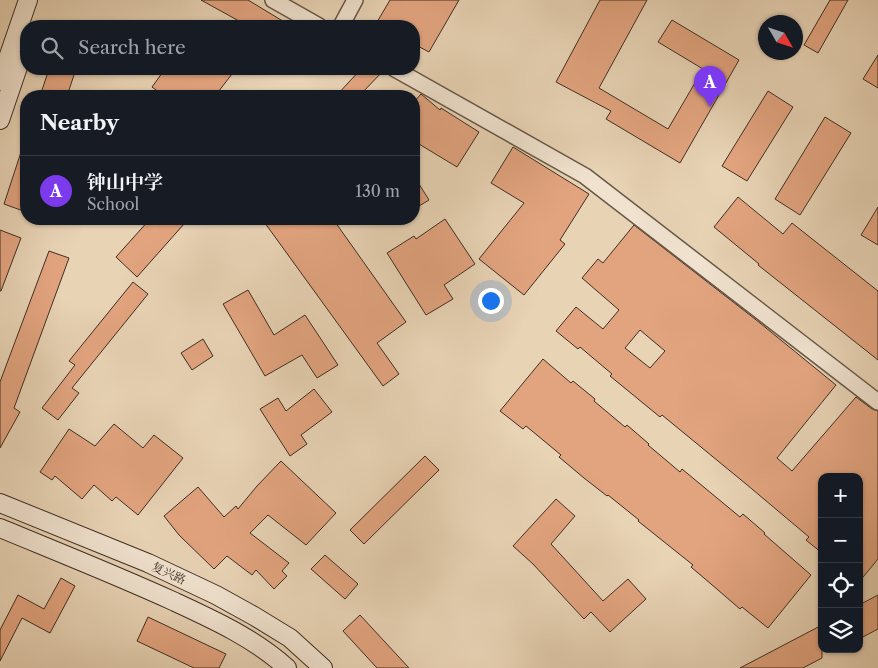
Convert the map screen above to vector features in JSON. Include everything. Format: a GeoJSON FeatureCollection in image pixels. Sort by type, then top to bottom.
{"type":"FeatureCollection","features":[{"type":"Feature","properties":{"kind":"main road"},"geometry":{"type":"LineString","coordinates":[[22,20],[28,0]]}},
{"type":"Feature","properties":{"kind":"main road"},"geometry":{"type":"LineString","coordinates":[[33,20],[40,0]]}},
{"type":"Feature","properties":{"kind":"main road"},"geometry":{"type":"LineString","coordinates":[[0,120],[20,29]]}},
{"type":"Feature","properties":{"kind":"main road"},"geometry":{"type":"LineString","coordinates":[[0,80],[15,47]]}},
{"type":"Feature","properties":{"kind":"main road","name":"复兴路"},"geometry":{"type":"LineString","coordinates":[[0,503],[148,563],[216,595],[290,638],[322,668]]}},
{"type":"Feature","properties":{"kind":"main road","name":"复兴路"},"geometry":{"type":"LineString","coordinates":[[0,528],[138,585],[206,616],[259,646],[287,668]]}},
{"type":"Feature","properties":{"kind":"street"},"geometry":{"type":"LineString","coordinates":[[273,0],[308,20]]}},
{"type":"Feature","properties":{"kind":"street"},"geometry":{"type":"LineString","coordinates":[[344,20],[355,0]]}},
{"type":"Feature","properties":{"kind":"street"},"geometry":{"type":"LineString","coordinates":[[406,75],[585,176],[878,402]]}},
{"type":"Feature","properties":{"kind":"building"},"geometry":{"type":"Polygon","coordinates":[[[201,0],[248,0],[281,20],[237,20],[201,0]]]}},
{"type":"Feature","properties":{"kind":"building"},"geometry":{"type":"Polygon","coordinates":[[[390,0],[459,0],[429,52],[420,47],[420,20],[378,20],[390,0]]]}},
{"type":"Feature","properties":{"kind":"building"},"geometry":{"type":"Polygon","coordinates":[[[600,0],[647,0],[599,88],[668,129],[703,69],[658,42],[672,20],[739,60],[680,163],[606,119],[611,111],[556,82],[600,0]]]}},
{"type":"Feature","properties":{"kind":"building"},"geometry":{"type":"Polygon","coordinates":[[[830,0],[848,0],[818,53],[804,45],[830,0]]]}},
{"type":"Feature","properties":{"kind":"building"},"geometry":{"type":"Polygon","coordinates":[[[878,55],[878,88],[863,79],[878,55]]]}},
{"type":"Feature","properties":{"kind":"building"},"geometry":{"type":"Polygon","coordinates":[[[47,75],[74,75],[69,90],[42,90],[47,75]]]}},
{"type":"Feature","properties":{"kind":"building"},"geometry":{"type":"Polygon","coordinates":[[[161,75],[231,75],[220,90],[156,90],[152,87],[161,75]]]}},
{"type":"Feature","properties":{"kind":"building"},"geometry":{"type":"Polygon","coordinates":[[[355,75],[379,75],[365,90],[342,90],[355,75]]]}},
{"type":"Feature","properties":{"kind":"building"},"geometry":{"type":"Polygon","coordinates":[[[768,91],[793,107],[747,181],[722,166],[768,91]]]}},
{"type":"Feature","properties":{"kind":"building"},"geometry":{"type":"Polygon","coordinates":[[[421,94],[440,110],[441,108],[479,132],[457,167],[420,145],[421,94]]]}},
{"type":"Feature","properties":{"kind":"building"},"geometry":{"type":"Polygon","coordinates":[[[825,117],[851,133],[800,215],[775,199],[825,117]]]}},
{"type":"Feature","properties":{"kind":"building"},"geometry":{"type":"Polygon","coordinates":[[[513,147],[589,194],[560,240],[565,244],[524,295],[479,259],[524,203],[491,183],[513,147]]]}},
{"type":"Feature","properties":{"kind":"building"},"geometry":{"type":"Polygon","coordinates":[[[20,155],[20,210],[4,204],[20,155]]]}},
{"type":"Feature","properties":{"kind":"building"},"geometry":{"type":"Polygon","coordinates":[[[420,186],[429,200],[420,205],[420,186]]]}},
{"type":"Feature","properties":{"kind":"building"},"geometry":{"type":"Polygon","coordinates":[[[738,197],[783,234],[792,223],[878,291],[878,360],[758,265],[714,227],[738,197]]]}},
{"type":"Feature","properties":{"kind":"building"},"geometry":{"type":"Polygon","coordinates":[[[878,207],[878,245],[861,235],[878,207]]]}},
{"type":"Feature","properties":{"kind":"building"},"geometry":{"type":"Polygon","coordinates":[[[445,219],[475,264],[444,285],[453,299],[426,315],[387,253],[414,236],[416,239],[445,219]]]}},
{"type":"Feature","properties":{"kind":"building"},"geometry":{"type":"Polygon","coordinates":[[[145,225],[183,225],[137,277],[116,257],[145,225]]]}},
{"type":"Feature","properties":{"kind":"building"},"geometry":{"type":"Polygon","coordinates":[[[266,225],[337,225],[406,322],[377,343],[399,374],[383,386],[266,225]]]}},
{"type":"Feature","properties":{"kind":"building"},"geometry":{"type":"Polygon","coordinates":[[[634,225],[836,385],[777,458],[792,471],[856,397],[872,409],[878,411],[878,559],[863,577],[863,473],[818,473],[818,550],[806,540],[809,537],[746,484],[662,415],[660,417],[610,376],[612,374],[580,347],[578,349],[556,331],[576,307],[603,329],[619,310],[582,278],[598,259],[603,263],[634,225]],[[640,330],[625,348],[650,368],[665,351],[640,330]]]}},
{"type":"Feature","properties":{"kind":"building"},"geometry":{"type":"Polygon","coordinates":[[[0,230],[21,238],[1,291],[0,291],[0,230]]]}},
{"type":"Feature","properties":{"kind":"building"},"geometry":{"type":"Polygon","coordinates":[[[49,251],[69,258],[14,408],[20,412],[0,448],[0,382],[49,251]]]}},
{"type":"Feature","properties":{"kind":"building"},"geometry":{"type":"Polygon","coordinates":[[[133,282],[148,294],[72,388],[79,393],[58,420],[42,408],[75,365],[69,361],[133,282]]]}},
{"type":"Feature","properties":{"kind":"building"},"geometry":{"type":"Polygon","coordinates":[[[248,290],[274,335],[305,315],[338,365],[317,378],[302,355],[265,376],[223,304],[248,290]]]}},
{"type":"Feature","properties":{"kind":"building"},"geometry":{"type":"Polygon","coordinates":[[[203,339],[213,356],[192,370],[181,353],[203,339]]]}},
{"type":"Feature","properties":{"kind":"building"},"geometry":{"type":"Polygon","coordinates":[[[543,359],[571,383],[573,381],[595,399],[594,401],[625,427],[627,425],[680,472],[682,469],[740,517],[743,514],[811,575],[768,628],[742,607],[740,609],[691,567],[693,565],[608,495],[584,478],[559,457],[561,455],[526,426],[523,429],[500,411],[543,359]]]}},
{"type":"Feature","properties":{"kind":"building"},"geometry":{"type":"Polygon","coordinates":[[[314,389],[332,412],[301,435],[307,444],[290,456],[260,409],[278,398],[286,411],[314,389]]]}},
{"type":"Feature","properties":{"kind":"building"},"geometry":{"type":"Polygon","coordinates":[[[114,424],[143,448],[154,435],[183,458],[138,515],[116,497],[112,501],[94,485],[82,499],[55,476],[52,480],[40,472],[69,429],[95,446],[114,424]]]}},
{"type":"Feature","properties":{"kind":"building"},"geometry":{"type":"Polygon","coordinates":[[[425,456],[439,470],[364,544],[350,530],[425,456]]]}},
{"type":"Feature","properties":{"kind":"building"},"geometry":{"type":"Polygon","coordinates":[[[281,461],[336,513],[306,545],[268,515],[250,533],[289,563],[282,571],[287,576],[274,589],[256,570],[252,575],[227,556],[214,569],[179,535],[164,516],[198,487],[224,517],[236,506],[238,509],[281,461]]]}},
{"type":"Feature","properties":{"kind":"building"},"geometry":{"type":"Polygon","coordinates":[[[556,499],[575,516],[551,544],[603,601],[628,579],[646,599],[610,632],[591,612],[584,619],[533,564],[513,546],[556,499]]]}},
{"type":"Feature","properties":{"kind":"building"},"geometry":{"type":"Polygon","coordinates":[[[325,555],[358,584],[345,599],[311,569],[325,555]]]}},
{"type":"Feature","properties":{"kind":"building"},"geometry":{"type":"Polygon","coordinates":[[[61,578],[75,586],[50,633],[22,618],[0,661],[0,630],[18,595],[44,609],[61,578]]]}},
{"type":"Feature","properties":{"kind":"building"},"geometry":{"type":"Polygon","coordinates":[[[878,595],[878,629],[863,637],[863,608],[863,603],[878,595]]]}},
{"type":"Feature","properties":{"kind":"building"},"geometry":{"type":"Polygon","coordinates":[[[360,615],[409,668],[377,668],[343,631],[360,615]]]}},
{"type":"Feature","properties":{"kind":"building"},"geometry":{"type":"Polygon","coordinates":[[[148,617],[226,654],[219,668],[194,668],[137,641],[148,617]]]}},
{"type":"Feature","properties":{"kind":"building"},"geometry":{"type":"Polygon","coordinates":[[[818,627],[818,653],[822,653],[822,658],[803,668],[740,668],[818,627]]]}},
{"type":"Feature","properties":{"kind":"place","name":"钟山中学"},"geometry":{"type":"Point","coordinates":[710,107]}}]}
